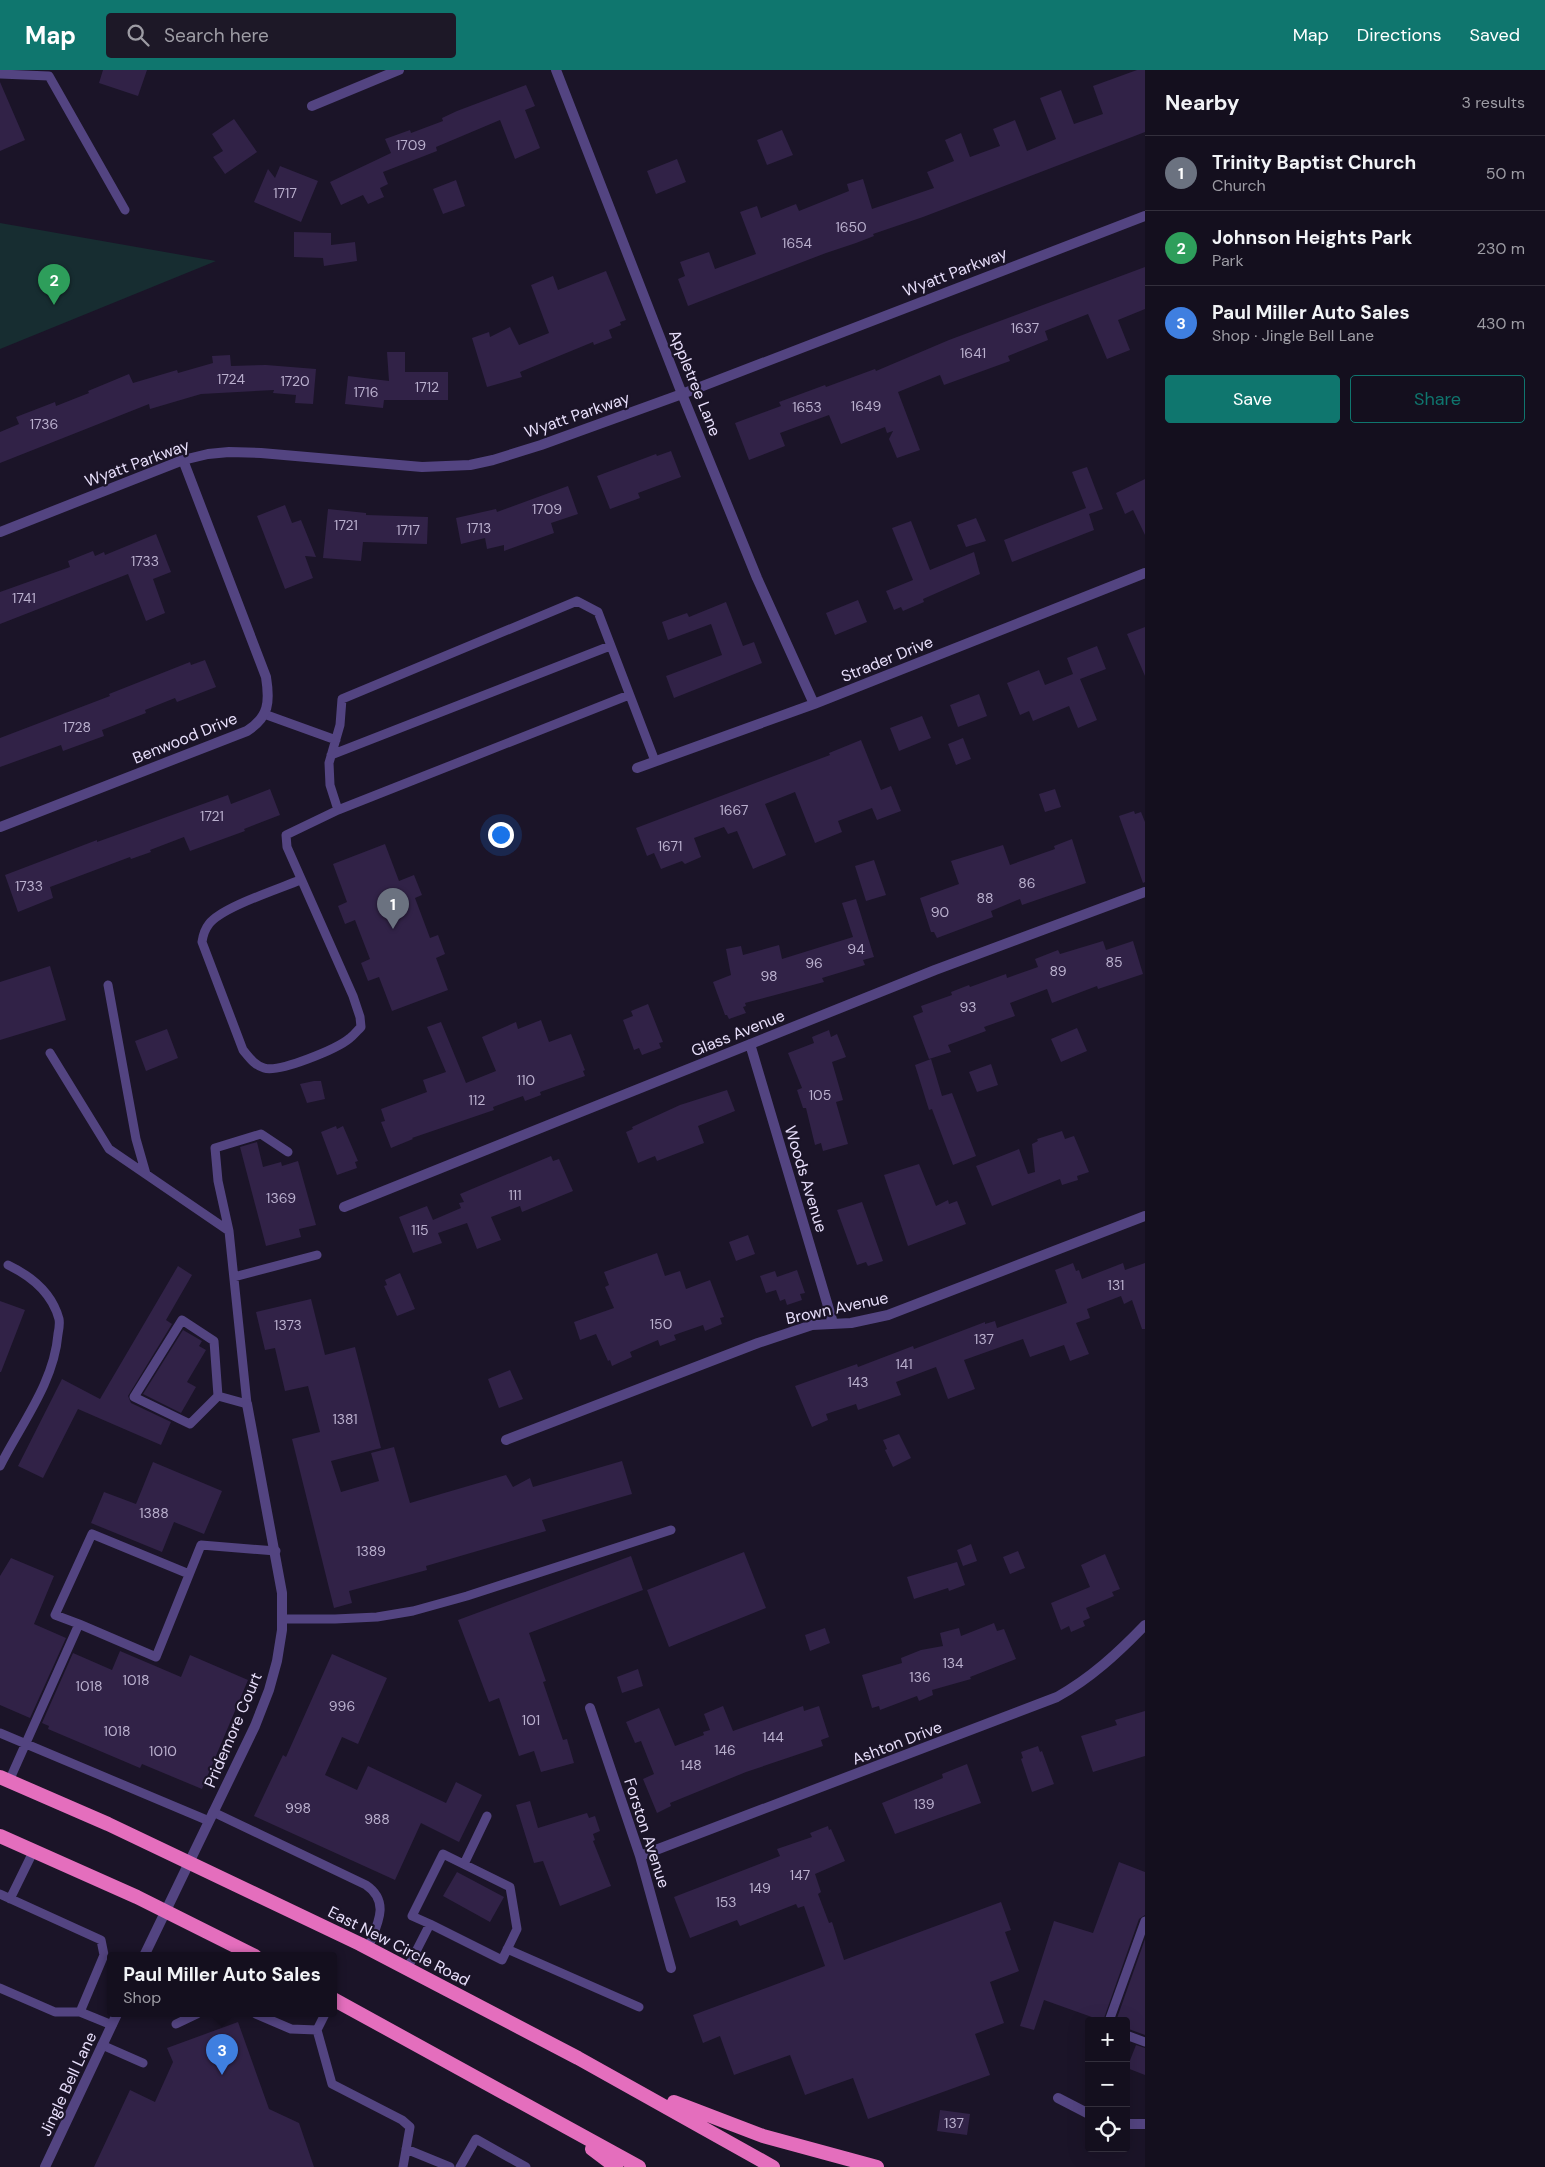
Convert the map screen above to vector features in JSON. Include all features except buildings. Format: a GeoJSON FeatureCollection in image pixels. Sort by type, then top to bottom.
{"type":"FeatureCollection","features":[{"type":"Feature","properties":{"kind":"highway","name":"East New Circle Road"},"geometry":{"type":"LineString","coordinates":[[5,1779],[108,1824],[368,1948],[578,2058],[773,2167]]}},
{"type":"Feature","properties":{"kind":"highway"},"geometry":{"type":"LineString","coordinates":[[0,1836],[166,1911],[247,1952]]}},
{"type":"Feature","properties":{"kind":"highway"},"geometry":{"type":"LineString","coordinates":[[337,2000],[639,2167]]}},
{"type":"Feature","properties":{"kind":"highway"},"geometry":{"type":"LineString","coordinates":[[578,2058],[693,2111],[763,2136],[877,2167]]}},
{"type":"Feature","properties":{"kind":"highway"},"geometry":{"type":"LineString","coordinates":[[547,2116],[616,2167]]}},
{"type":"Feature","properties":{"kind":"street"},"geometry":{"type":"LineString","coordinates":[[312,106],[399,70]]}},
{"type":"Feature","properties":{"kind":"street","name":"Appletree Lane"},"geometry":{"type":"LineString","coordinates":[[556,70],[682,394],[757,578],[814,704]]}},
{"type":"Feature","properties":{"kind":"street","name":"Wyatt Parkway"},"geometry":{"type":"LineString","coordinates":[[0,532],[183,460],[208,454],[245,452],[422,467],[470,464],[541,445],[682,394],[1145,216]]}},
{"type":"Feature","properties":{"kind":"street"},"geometry":{"type":"LineString","coordinates":[[183,460],[266,677],[268,705],[264,714]]}},
{"type":"Feature","properties":{"kind":"street","name":"Strader Drive"},"geometry":{"type":"LineString","coordinates":[[638,768],[814,704],[1145,573]]}},
{"type":"Feature","properties":{"kind":"street","name":"Benwood Drive"},"geometry":{"type":"LineString","coordinates":[[0,827],[246,731],[257,724],[264,714]]}},
{"type":"Feature","properties":{"kind":"street","name":"Glass Avenue"},"geometry":{"type":"LineString","coordinates":[[344,1207],[935,970],[1145,892]]}},
{"type":"Feature","properties":{"kind":"street","name":"Woods Avenue"},"geometry":{"type":"LineString","coordinates":[[750,1044],[833,1323]]}},
{"type":"Feature","properties":{"kind":"street","name":"Brown Avenue"},"geometry":{"type":"LineString","coordinates":[[506,1440],[758,1343],[812,1325],[851,1323],[888,1315],[1145,1216]]}},
{"type":"Feature","properties":{"kind":"street","name":"Pridemore Court"},"geometry":{"type":"LineString","coordinates":[[166,1911],[214,1812],[269,1690],[277,1661],[282,1619],[282,1593],[276,1551],[246,1404]]}},
{"type":"Feature","properties":{"kind":"street","name":"Ashton Drive"},"geometry":{"type":"LineString","coordinates":[[640,1856],[1057,1698],[1079,1685],[1113,1658],[1145,1625]]}},
{"type":"Feature","properties":{"kind":"street","name":"Forston Avenue"},"geometry":{"type":"LineString","coordinates":[[590,1708],[640,1856],[671,1968]]}},
{"type":"Feature","properties":{"kind":"street"},"geometry":{"type":"LineString","coordinates":[[146,1952],[166,1911]]}},
{"type":"Feature","properties":{"kind":"street","name":"Jingle Bell Lane"},"geometry":{"type":"LineString","coordinates":[[45,2167],[116,2017]]}},
{"type":"Feature","properties":{"kind":"street"},"geometry":{"type":"LineString","coordinates":[[1058,2098],[1085,2112]]}},
{"type":"Feature","properties":{"kind":"street"},"geometry":{"type":"LineString","coordinates":[[1130,2124],[1145,2124]]}},
{"type":"Feature","properties":{"kind":"lane"},"geometry":{"type":"LineString","coordinates":[[0,74],[49,76],[125,210]]}},
{"type":"Feature","properties":{"kind":"lane"},"geometry":{"type":"LineString","coordinates":[[338,810],[330,785],[329,763],[340,725],[342,699],[577,601],[598,612],[655,761]]}},
{"type":"Feature","properties":{"kind":"lane"},"geometry":{"type":"LineString","coordinates":[[331,754],[610,646]]}},
{"type":"Feature","properties":{"kind":"lane"},"geometry":{"type":"LineString","coordinates":[[300,880],[225,912],[210,923],[203,934],[202,942],[243,1050],[252,1062],[264,1068],[276,1069],[334,1048],[350,1038],[361,1027],[360,1017],[353,996],[300,880],[287,847],[286,835],[338,810],[629,695]]}},
{"type":"Feature","properties":{"kind":"lane"},"geometry":{"type":"LineString","coordinates":[[264,714],[336,740]]}},
{"type":"Feature","properties":{"kind":"lane"},"geometry":{"type":"LineString","coordinates":[[108,985],[136,1140],[146,1174]]}},
{"type":"Feature","properties":{"kind":"lane"},"geometry":{"type":"LineString","coordinates":[[50,1053],[109,1149],[229,1231]]}},
{"type":"Feature","properties":{"kind":"lane"},"geometry":{"type":"LineString","coordinates":[[218,1396],[246,1404],[229,1231],[218,1181],[215,1148],[261,1134],[288,1152]]}},
{"type":"Feature","properties":{"kind":"lane"},"geometry":{"type":"LineString","coordinates":[[234,1276],[317,1255]]}},
{"type":"Feature","properties":{"kind":"lane"},"geometry":{"type":"LineString","coordinates":[[0,1466],[40,1395],[57,1348],[59,1321],[50,1298],[26,1274],[8,1265]]}},
{"type":"Feature","properties":{"kind":"lane"},"geometry":{"type":"LineString","coordinates":[[182,1320],[214,1341],[218,1396],[190,1424],[134,1397],[182,1320]]}},
{"type":"Feature","properties":{"kind":"lane"},"geometry":{"type":"LineString","coordinates":[[282,1619],[378,1617],[413,1611],[467,1596],[670,1530]]}},
{"type":"Feature","properties":{"kind":"lane"},"geometry":{"type":"LineString","coordinates":[[189,1574],[92,1534],[55,1615],[156,1657],[201,1546],[276,1551]]}},
{"type":"Feature","properties":{"kind":"lane"},"geometry":{"type":"LineString","coordinates":[[5,1779],[26,1744],[79,1624]]}},
{"type":"Feature","properties":{"kind":"lane"},"geometry":{"type":"LineString","coordinates":[[0,1733],[209,1822]]}},
{"type":"Feature","properties":{"kind":"lane"},"geometry":{"type":"LineString","coordinates":[[214,1812],[374,1890],[379,1899],[381,1909],[378,1924],[368,1948]]}},
{"type":"Feature","properties":{"kind":"lane"},"geometry":{"type":"LineString","coordinates":[[464,1864],[487,1816]]}},
{"type":"Feature","properties":{"kind":"lane"},"geometry":{"type":"LineString","coordinates":[[34,1850],[3,1897],[101,1940],[104,1955],[80,2012]]}},
{"type":"Feature","properties":{"kind":"lane"},"geometry":{"type":"LineString","coordinates":[[443,1854],[464,1864],[510,1887],[517,1929],[502,1960],[412,1916],[443,1854]]}},
{"type":"Feature","properties":{"kind":"lane"},"geometry":{"type":"LineString","coordinates":[[1109,2017],[1145,1921]]}},
{"type":"Feature","properties":{"kind":"lane"},"geometry":{"type":"LineString","coordinates":[[407,1969],[430,1924]]}},
{"type":"Feature","properties":{"kind":"lane"},"geometry":{"type":"LineString","coordinates":[[508,1949],[639,2008]]}},
{"type":"Feature","properties":{"kind":"lane"},"geometry":{"type":"LineString","coordinates":[[0,1988],[55,2012],[80,2012],[112,2025]]}},
{"type":"Feature","properties":{"kind":"lane"},"geometry":{"type":"LineString","coordinates":[[176,2024],[191,2017]]}},
{"type":"Feature","properties":{"kind":"lane"},"geometry":{"type":"LineString","coordinates":[[263,2017],[291,2029],[317,2030]]}},
{"type":"Feature","properties":{"kind":"lane"},"geometry":{"type":"LineString","coordinates":[[324,2017],[317,2030],[332,2084],[402,2120],[410,2127],[403,2167]]}},
{"type":"Feature","properties":{"kind":"lane"},"geometry":{"type":"LineString","coordinates":[[1130,2036],[1145,2042]]}},
{"type":"Feature","properties":{"kind":"lane"},"geometry":{"type":"LineString","coordinates":[[102,2045],[143,2063]]}},
{"type":"Feature","properties":{"kind":"lane"},"geometry":{"type":"LineString","coordinates":[[460,2167],[476,2139],[526,2167]]}},
{"type":"Feature","properties":{"kind":"lane"},"geometry":{"type":"LineString","coordinates":[[406,2149],[450,2167]]}},
{"type":"Feature","properties":{"kind":"green space"},"geometry":{"type":"Polygon","coordinates":[[[0,223],[216,261],[0,349],[0,223]]]}},
{"type":"Feature","properties":{"kind":"place","name":"Johnson Heights Park"},"geometry":{"type":"Point","coordinates":[54,305]}},
{"type":"Feature","properties":{"kind":"place","name":"Trinity Baptist Church"},"geometry":{"type":"Point","coordinates":[393,929]}},
{"type":"Feature","properties":{"kind":"place","name":"Paul Miller Auto Sales"},"geometry":{"type":"Point","coordinates":[222,2075]}}]}
